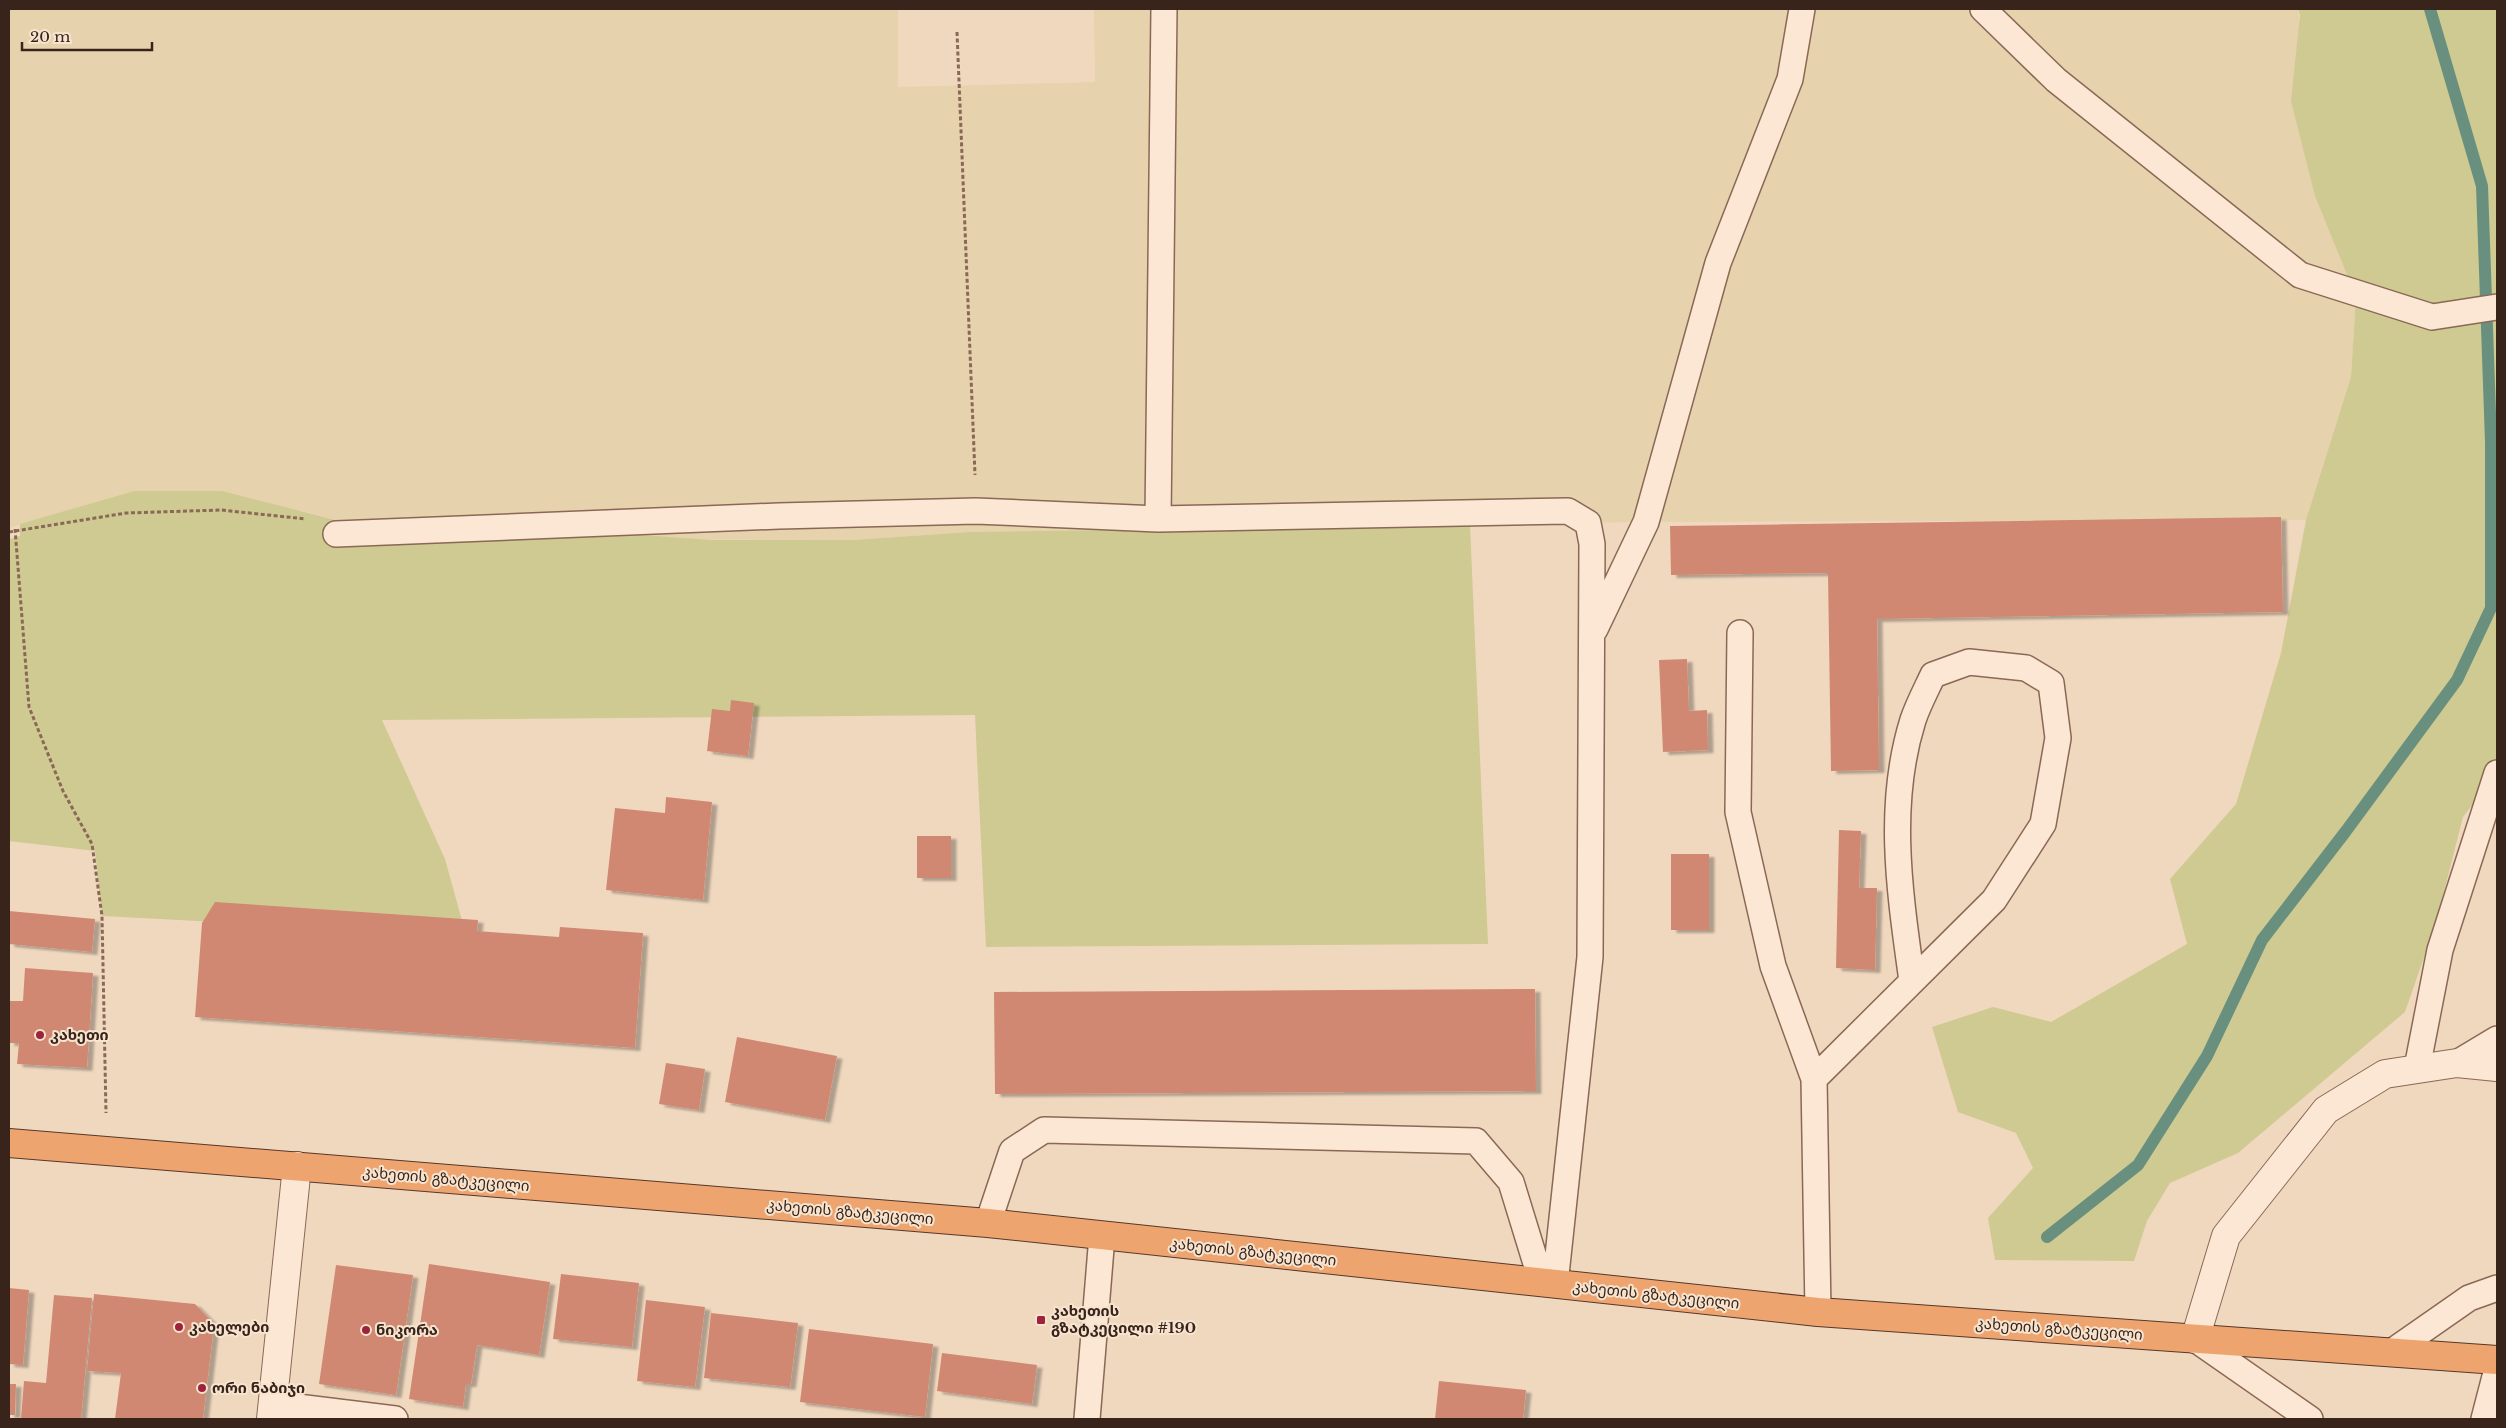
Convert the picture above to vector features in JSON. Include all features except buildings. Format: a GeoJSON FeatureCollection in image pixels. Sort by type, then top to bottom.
{"type":"FeatureCollection","features":[{"type":"Feature","properties":{"kind":"highway","name":"კახეთის გზატკეცილი"},"geometry":{"type":"LineString","coordinates":[[9,1143],[988,1224],[1818,1312],[2393,1351],[2497,1360]]}},
{"type":"Feature","properties":{"kind":"street"},"geometry":{"type":"LineString","coordinates":[[2195,1339],[2226,1236],[2326,1110],[2385,1074],[2457,1063],[2497,1067]]}},
{"type":"Feature","properties":{"kind":"street"},"geometry":{"type":"LineString","coordinates":[[272,1412],[297,1166]]}},
{"type":"Feature","properties":{"kind":"lane"},"geometry":{"type":"LineString","coordinates":[[1158,519],[1164,9]]}},
{"type":"Feature","properties":{"kind":"lane"},"geometry":{"type":"LineString","coordinates":[[1592,636],[1646,522],[1718,262],[1790,79],[1802,9]]}},
{"type":"Feature","properties":{"kind":"lane"},"geometry":{"type":"LineString","coordinates":[[1983,9],[2056,80],[2300,275],[2432,317],[2497,307]]}},
{"type":"Feature","properties":{"kind":"lane"},"geometry":{"type":"LineString","coordinates":[[336,534],[976,510],[1158,519],[1568,511],[1588,524],[1592,544],[1590,958],[1549,1283]]}},
{"type":"Feature","properties":{"kind":"lane"},"geometry":{"type":"LineString","coordinates":[[1740,633],[1738,812],[1773,966],[1814,1079],[1818,1312]]}},
{"type":"Feature","properties":{"kind":"lane"},"geometry":{"type":"LineString","coordinates":[[1814,1079],[1994,900],[2043,824],[2058,738],[2051,683],[2026,668],[1969,662],[1933,675],[1913,720],[1901,774],[1896,824],[1899,890],[1912,981]]}},
{"type":"Feature","properties":{"kind":"lane"},"geometry":{"type":"LineString","coordinates":[[2417,1068],[2440,950],[2497,773]]}},
{"type":"Feature","properties":{"kind":"lane"},"geometry":{"type":"LineString","coordinates":[[2457,1063],[2497,1039]]}},
{"type":"Feature","properties":{"kind":"lane"},"geometry":{"type":"LineString","coordinates":[[988,1224],[1012,1151],[1044,1130],[1476,1141],[1512,1182],[1549,1283]]}},
{"type":"Feature","properties":{"kind":"lane"},"geometry":{"type":"LineString","coordinates":[[1087,1419],[1102,1236]]}},
{"type":"Feature","properties":{"kind":"lane"},"geometry":{"type":"LineString","coordinates":[[2393,1351],[2470,1298],[2497,1288]]}},
{"type":"Feature","properties":{"kind":"lane"},"geometry":{"type":"LineString","coordinates":[[2195,1339],[2310,1419]]}},
{"type":"Feature","properties":{"kind":"lane"},"geometry":{"type":"LineString","coordinates":[[2484,1419],[2497,1369]]}},
{"type":"Feature","properties":{"kind":"lane"},"geometry":{"type":"LineString","coordinates":[[272,1412],[395,1419]]}},
{"type":"Feature","properties":{"kind":"path"},"geometry":{"type":"LineString","coordinates":[[957,32],[976,510]]}},
{"type":"Feature","properties":{"kind":"path"},"geometry":{"type":"LineString","coordinates":[[9,532],[15,529],[126,513],[221,510],[303,518],[336,534]]}},
{"type":"Feature","properties":{"kind":"path"},"geometry":{"type":"LineString","coordinates":[[15,529],[29,707],[63,791],[92,844],[102,916],[106,1115],[103,1151]]}},
{"type":"Feature","properties":{"kind":"shaded area"},"geometry":{"type":"Polygon","coordinates":[[[9,9],[898,9],[898,87],[1095,82],[1094,9],[2298,9],[2315,196],[2356,297],[2351,377],[2306,520],[1646,522],[970,532],[853,540],[410,539],[303,511],[134,491],[9,528],[9,9]]]}},
{"type":"Feature","properties":{"kind":"shaded area"},"geometry":{"type":"Polygon","coordinates":[[[2298,9],[2497,9],[2497,773],[2463,817],[2436,923],[2405,1012],[2238,1153],[2170,1183],[2147,1221],[2134,1261],[1995,1260],[1988,1218],[2033,1168],[2016,1133],[1958,1112],[1932,1027],[1993,1007],[2051,1022],[2187,944],[2170,879],[2236,804],[2281,653],[2306,520],[2351,377],[2356,297],[2315,196],[2291,101],[2300,15],[2298,9]]]}},
{"type":"Feature","properties":{"kind":"shaded area"},"geometry":{"type":"Polygon","coordinates":[[[134,491],[222,491],[410,539],[569,530],[712,540],[853,540],[970,532],[1470,525],[1488,944],[986,947],[975,715],[382,720],[445,859],[466,935],[102,916],[95,851],[9,841],[9,539],[20,536],[20,524],[134,491]]]}},
{"type":"Feature","properties":{"kind":"waterway"},"geometry":{"type":"LineString","coordinates":[[2047,1237],[2138,1165],[2207,1056],[2262,940],[2346,831],[2457,680],[2491,608],[2491,441],[2482,186],[2430,9]]}},
{"type":"Feature","properties":{"kind":"place","name":"კახეთი"},"geometry":{"type":"Point","coordinates":[40,1035]}},
{"type":"Feature","properties":{"kind":"place","name":"კახეთის გზატკეცილი #190"},"geometry":{"type":"Point","coordinates":[1041,1320]}},
{"type":"Feature","properties":{"kind":"place","name":"კახელები"},"geometry":{"type":"Point","coordinates":[179,1327]}},
{"type":"Feature","properties":{"kind":"place","name":"ნიკორა"},"geometry":{"type":"Point","coordinates":[366,1330]}},
{"type":"Feature","properties":{"kind":"place","name":"ორი ნაბიჯი"},"geometry":{"type":"Point","coordinates":[202,1388]}}]}
